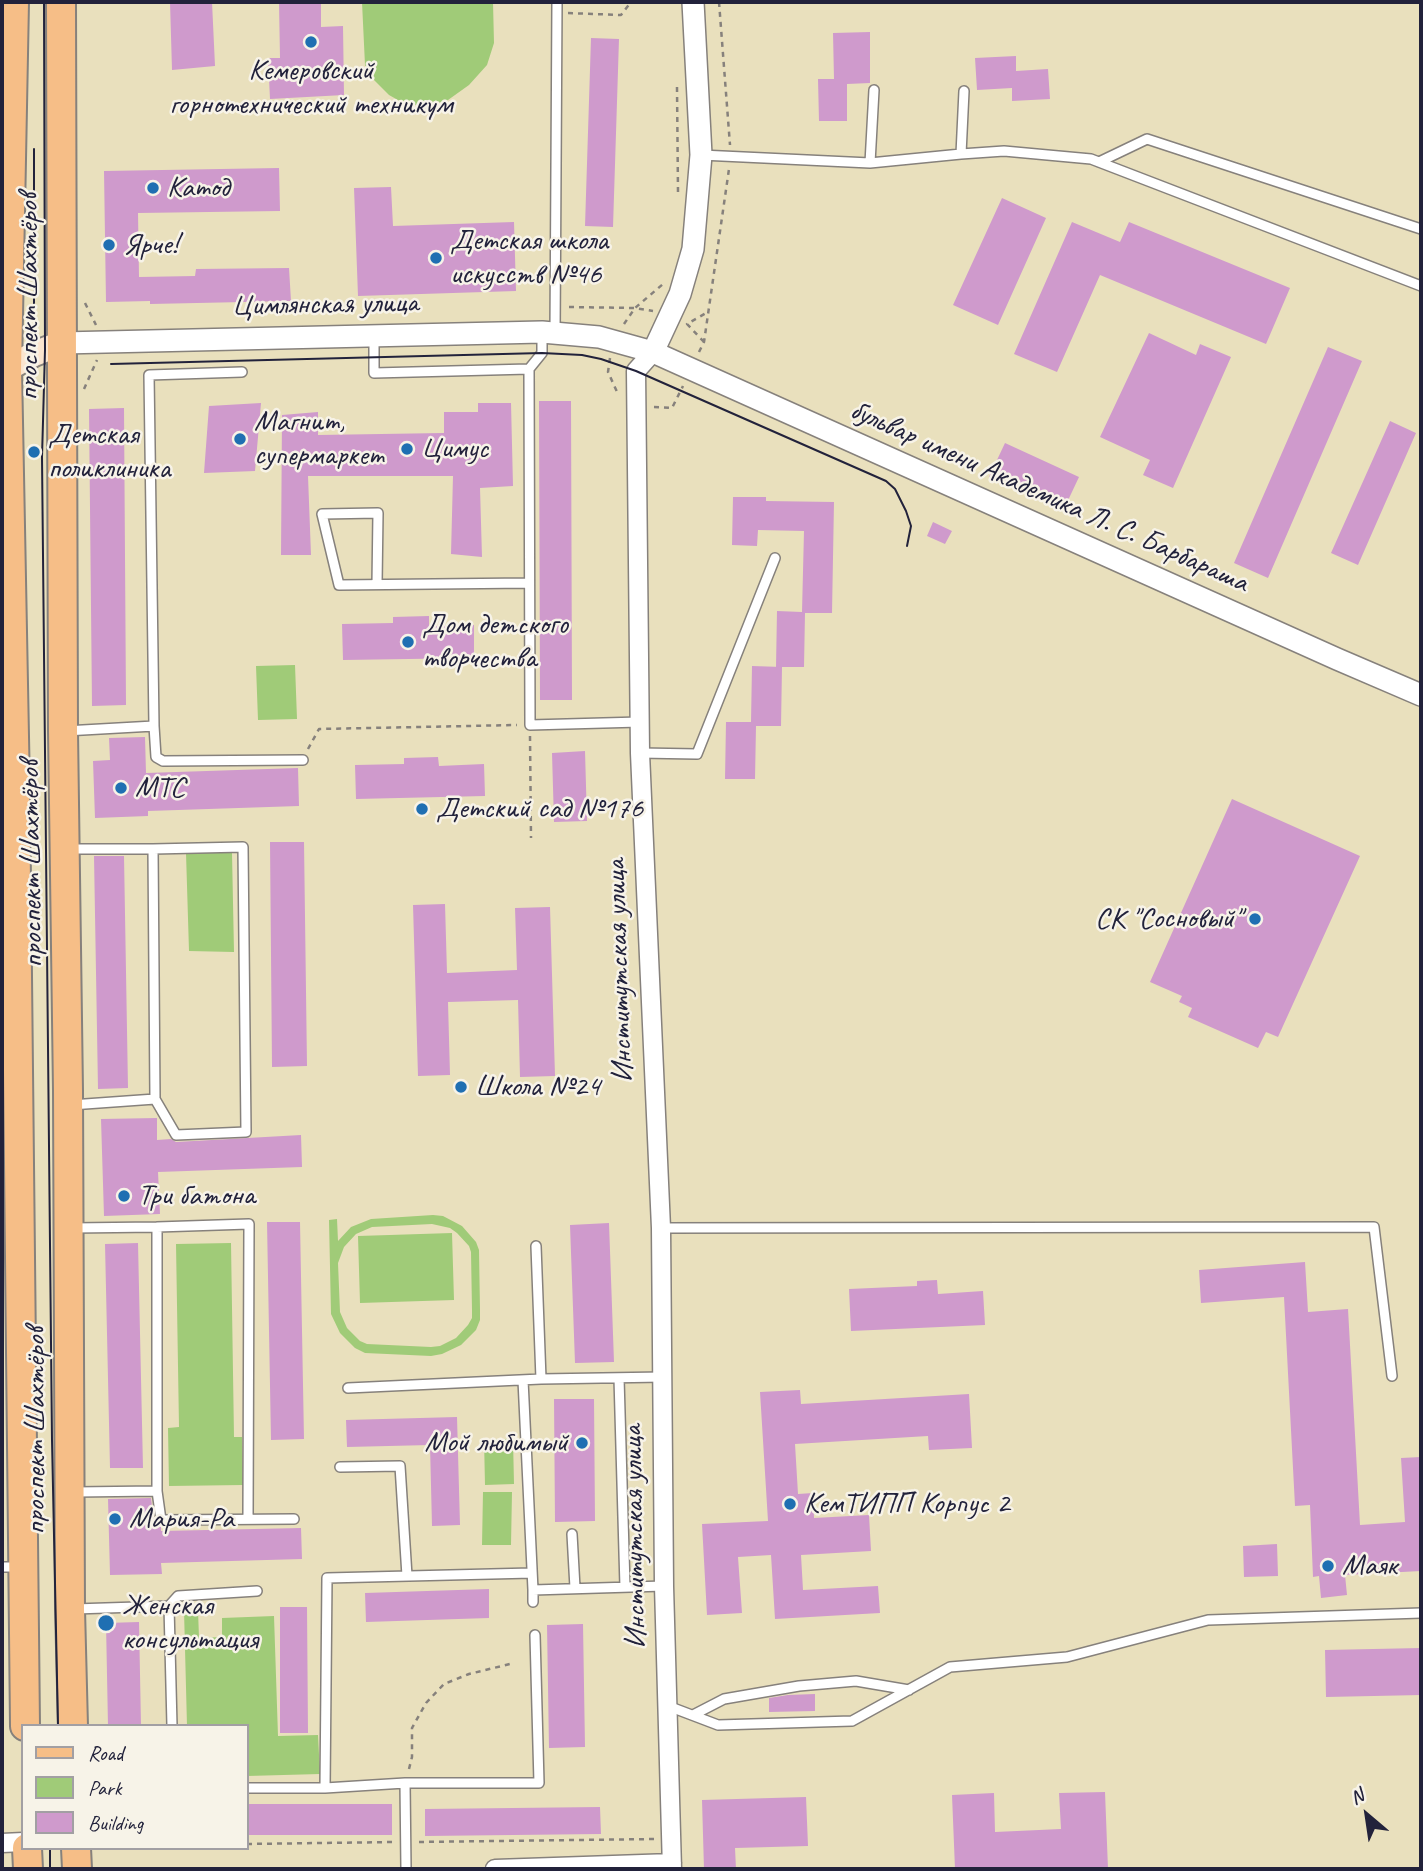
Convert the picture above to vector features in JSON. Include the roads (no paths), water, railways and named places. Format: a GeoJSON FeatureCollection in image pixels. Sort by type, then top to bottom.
{"type":"FeatureCollection","features":[{"type":"Feature","properties":{"kind":"main road","name":"проспект Шахтёров"},"geometry":{"type":"LineString","coordinates":[[14,2],[8,87],[5,369],[14,1175],[12,1567],[26,1724]]}},
{"type":"Feature","properties":{"kind":"main road","name":"проспект Шахтёров"},"geometry":{"type":"LineString","coordinates":[[61,2],[63,731],[73,1724]]}},
{"type":"Feature","properties":{"kind":"main road","name":"Цимлянская улица"},"geometry":{"type":"LineString","coordinates":[[5,369],[62,343]]}},
{"type":"Feature","properties":{"kind":"main road"},"geometry":{"type":"LineString","coordinates":[[27,1850],[28,1869]]}},
{"type":"Feature","properties":{"kind":"main road"},"geometry":{"type":"LineString","coordinates":[[76,1850],[77,1869]]}},
{"type":"Feature","properties":{"kind":"street","name":"Институтская улица"},"geometry":{"type":"LineString","coordinates":[[672,1866],[664,1586],[661,1228],[640,753],[636,371],[679,319],[680,294],[693,249],[702,155],[693,2]]}},
{"type":"Feature","properties":{"kind":"street","name":"Цимлянская улица"},"geometry":{"type":"LineString","coordinates":[[62,343],[548,333],[599,338],[653,352]]}},
{"type":"Feature","properties":{"kind":"street","name":"бульвар имени Академика Л. С. Барбараша"},"geometry":{"type":"LineString","coordinates":[[653,352],[1421,695]]}},
{"type":"Feature","properties":{"kind":"street"},"geometry":{"type":"LineString","coordinates":[[2,1843],[21,1842]]}},
{"type":"Feature","properties":{"kind":"street"},"geometry":{"type":"LineString","coordinates":[[495,1869],[672,1866]]}},
{"type":"Feature","properties":{"kind":"lane"},"geometry":{"type":"LineString","coordinates":[[557,2],[555,306],[542,353],[529,369],[530,725],[640,722]]}},
{"type":"Feature","properties":{"kind":"lane"},"geometry":{"type":"LineString","coordinates":[[870,163],[874,90]]}},
{"type":"Feature","properties":{"kind":"lane"},"geometry":{"type":"LineString","coordinates":[[961,154],[964,91]]}},
{"type":"Feature","properties":{"kind":"lane"},"geometry":{"type":"LineString","coordinates":[[1099,162],[1147,139],[1421,229]]}},
{"type":"Feature","properties":{"kind":"lane"},"geometry":{"type":"LineString","coordinates":[[702,155],[870,163],[1004,151],[1091,159],[1421,286]]}},
{"type":"Feature","properties":{"kind":"lane"},"geometry":{"type":"LineString","coordinates":[[374,336],[374,373],[529,369]]}},
{"type":"Feature","properties":{"kind":"lane"},"geometry":{"type":"LineString","coordinates":[[242,372],[149,375],[156,757],[163,761],[303,760]]}},
{"type":"Feature","properties":{"kind":"lane"},"geometry":{"type":"LineString","coordinates":[[377,584],[378,513],[322,514],[339,585],[529,583]]}},
{"type":"Feature","properties":{"kind":"lane"},"geometry":{"type":"LineString","coordinates":[[640,753],[697,754],[775,558]]}},
{"type":"Feature","properties":{"kind":"lane"},"geometry":{"type":"LineString","coordinates":[[63,731],[154,726]]}},
{"type":"Feature","properties":{"kind":"lane"},"geometry":{"type":"LineString","coordinates":[[65,849],[243,847],[246,1132],[176,1135],[155,1099],[153,849]]}},
{"type":"Feature","properties":{"kind":"lane"},"geometry":{"type":"LineString","coordinates":[[68,1105],[155,1099]]}},
{"type":"Feature","properties":{"kind":"lane"},"geometry":{"type":"LineString","coordinates":[[68,1228],[249,1224],[248,1519]]}},
{"type":"Feature","properties":{"kind":"lane"},"geometry":{"type":"LineString","coordinates":[[157,1227],[157,1491],[161,1520],[294,1519]]}},
{"type":"Feature","properties":{"kind":"lane"},"geometry":{"type":"LineString","coordinates":[[661,1228],[1374,1227],[1392,1376]]}},
{"type":"Feature","properties":{"kind":"lane"},"geometry":{"type":"LineString","coordinates":[[536,1246],[541,1379]]}},
{"type":"Feature","properties":{"kind":"lane"},"geometry":{"type":"LineString","coordinates":[[348,1388],[541,1379],[663,1377]]}},
{"type":"Feature","properties":{"kind":"lane"},"geometry":{"type":"LineString","coordinates":[[619,1378],[625,1587]]}},
{"type":"Feature","properties":{"kind":"lane"},"geometry":{"type":"LineString","coordinates":[[523,1380],[533,1602]]}},
{"type":"Feature","properties":{"kind":"lane"},"geometry":{"type":"LineString","coordinates":[[340,1467],[400,1466],[407,1576]]}},
{"type":"Feature","properties":{"kind":"lane"},"geometry":{"type":"LineString","coordinates":[[69,1492],[157,1491]]}},
{"type":"Feature","properties":{"kind":"lane"},"geometry":{"type":"LineString","coordinates":[[572,1534],[575,1588]]}},
{"type":"Feature","properties":{"kind":"lane"},"geometry":{"type":"LineString","coordinates":[[325,1788],[327,1578],[532,1573]]}},
{"type":"Feature","properties":{"kind":"lane"},"geometry":{"type":"LineString","coordinates":[[533,1590],[664,1586]]}},
{"type":"Feature","properties":{"kind":"lane"},"geometry":{"type":"LineString","coordinates":[[172,1724],[169,1606],[178,1596],[257,1591]]}},
{"type":"Feature","properties":{"kind":"lane"},"geometry":{"type":"LineString","coordinates":[[70,1609],[169,1606]]}},
{"type":"Feature","properties":{"kind":"lane"},"geometry":{"type":"LineString","coordinates":[[668,1706],[718,1724],[852,1721],[950,1667],[1067,1657],[1208,1620],[1421,1612]]}},
{"type":"Feature","properties":{"kind":"lane"},"geometry":{"type":"LineString","coordinates":[[248,1788],[325,1788],[405,1783],[539,1783],[535,1635]]}},
{"type":"Feature","properties":{"kind":"lane"},"geometry":{"type":"LineString","coordinates":[[693,1716],[724,1699],[799,1686],[856,1681],[909,1689]]}},
{"type":"Feature","properties":{"kind":"lane"},"geometry":{"type":"LineString","coordinates":[[405,1783],[406,1869]]}},
{"type":"Feature","properties":{"kind":"tram line"},"geometry":{"type":"LineString","coordinates":[[44,2],[45,350],[42,457],[52,1440],[58,1724]]}},
{"type":"Feature","properties":{"kind":"tram line"},"geometry":{"type":"LineString","coordinates":[[34,149],[34,394]]}},
{"type":"Feature","properties":{"kind":"tram line"},"geometry":{"type":"LineString","coordinates":[[111,364],[542,353],[601,359],[636,371],[886,481],[895,489],[911,526],[907,546]]}},
{"type":"Feature","properties":{"kind":"tram line"},"geometry":{"type":"LineString","coordinates":[[50,1850],[50,1869]]}},
{"type":"Feature","properties":{"kind":"place","name":"Кемеровский горнотехнический техникум"},"geometry":{"type":"Point","coordinates":[311,42]}},
{"type":"Feature","properties":{"kind":"place","name":"Катод"},"geometry":{"type":"Point","coordinates":[153,188]}},
{"type":"Feature","properties":{"kind":"place","name":"Ярче!"},"geometry":{"type":"Point","coordinates":[109,245]}},
{"type":"Feature","properties":{"kind":"place","name":"Детская школа искусств №46"},"geometry":{"type":"Point","coordinates":[436,258]}},
{"type":"Feature","properties":{"kind":"place","name":"Магнит, супермаркет"},"geometry":{"type":"Point","coordinates":[240,439]}},
{"type":"Feature","properties":{"kind":"place","name":"Цимус"},"geometry":{"type":"Point","coordinates":[407,449]}},
{"type":"Feature","properties":{"kind":"place","name":"Детская поликлиника"},"geometry":{"type":"Point","coordinates":[34,452]}},
{"type":"Feature","properties":{"kind":"place","name":"Дом детского творчества"},"geometry":{"type":"Point","coordinates":[408,642]}},
{"type":"Feature","properties":{"kind":"place","name":"МТС"},"geometry":{"type":"Point","coordinates":[121,788]}},
{"type":"Feature","properties":{"kind":"place","name":"Детский сад №176"},"geometry":{"type":"Point","coordinates":[422,809]}},
{"type":"Feature","properties":{"kind":"place","name":"СК \"Сосновый\""},"geometry":{"type":"Point","coordinates":[1255,919]}},
{"type":"Feature","properties":{"kind":"place","name":"Школа №24"},"geometry":{"type":"Point","coordinates":[461,1087]}},
{"type":"Feature","properties":{"kind":"place","name":"Три батона"},"geometry":{"type":"Point","coordinates":[124,1196]}},
{"type":"Feature","properties":{"kind":"place","name":"Мой любимый"},"geometry":{"type":"Point","coordinates":[582,1443]}},
{"type":"Feature","properties":{"kind":"place","name":"КемТИПП Корпус 2"},"geometry":{"type":"Point","coordinates":[790,1504]}},
{"type":"Feature","properties":{"kind":"place","name":"Мария-Ра"},"geometry":{"type":"Point","coordinates":[115,1519]}},
{"type":"Feature","properties":{"kind":"place","name":"Маяк"},"geometry":{"type":"Point","coordinates":[1328,1566]}},
{"type":"Feature","properties":{"kind":"place","name":"Женская консультация"},"geometry":{"type":"Point","coordinates":[106,1623]}}]}
